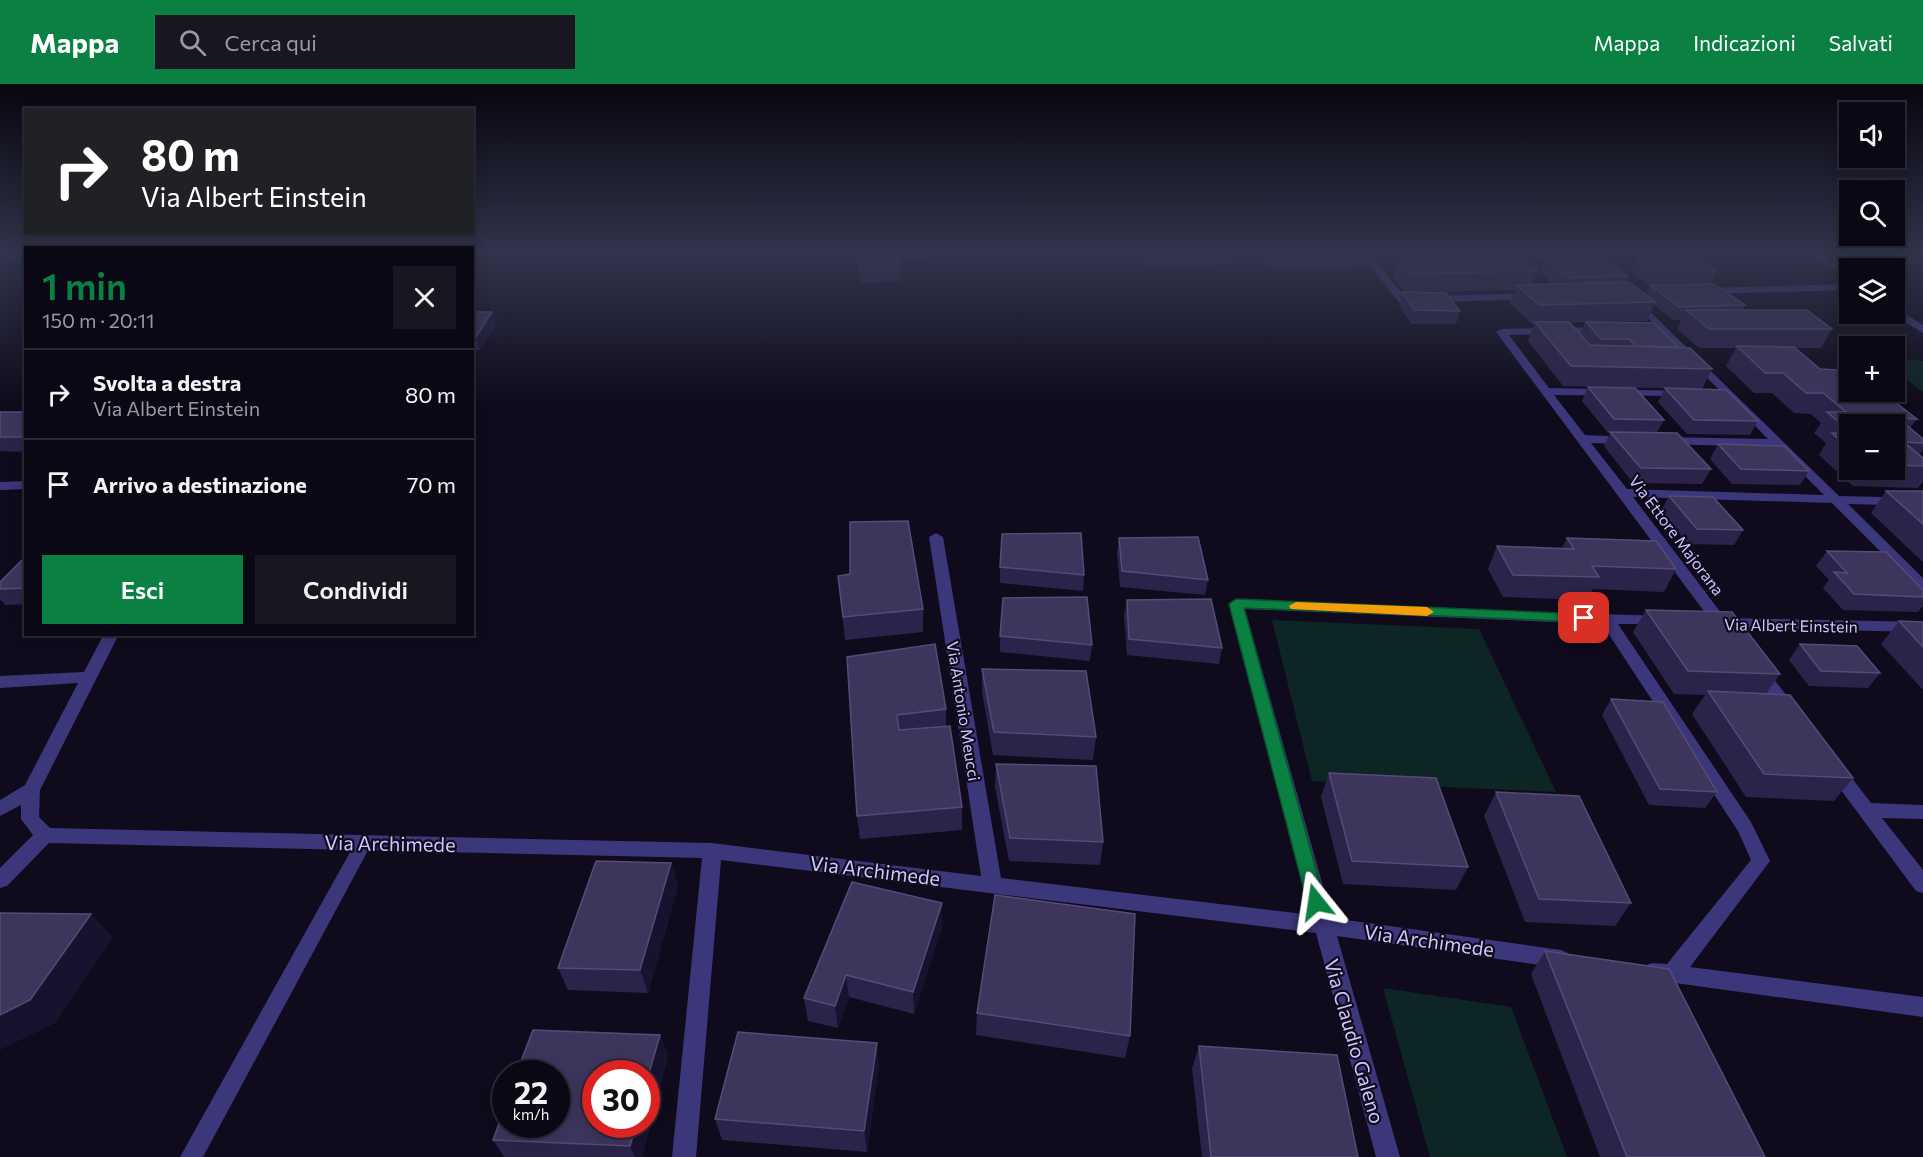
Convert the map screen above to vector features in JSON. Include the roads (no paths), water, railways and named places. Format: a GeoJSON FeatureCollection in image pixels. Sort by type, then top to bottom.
{"type":"FeatureCollection","features":[{"type":"Feature","properties":{"kind":"street"},"geometry":{"type":"LineString","coordinates":[[1638,304],[1721,393],[1778,442],[1923,586]]}},
{"type":"Feature","properties":{"kind":"street"},"geometry":{"type":"LineString","coordinates":[[1905,318],[1923,330]]}},
{"type":"Feature","properties":{"kind":"street"},"geometry":{"type":"LineString","coordinates":[[1637,327],[1659,327]]}},
{"type":"Feature","properties":{"kind":"street","name":"Via Ettore Majorana"},"geometry":{"type":"LineString","coordinates":[[1614,328],[1501,332],[1736,642]]}},
{"type":"Feature","properties":{"kind":"street"},"geometry":{"type":"LineString","coordinates":[[1546,391],[1693,393]]}},
{"type":"Feature","properties":{"kind":"street"},"geometry":{"type":"LineString","coordinates":[[1582,439],[1778,442]]}},
{"type":"Feature","properties":{"kind":"street"},"geometry":{"type":"LineString","coordinates":[[0,486],[24,486]]}},
{"type":"Feature","properties":{"kind":"street"},"geometry":{"type":"LineString","coordinates":[[1622,493],[1923,502]]}},
{"type":"Feature","properties":{"kind":"street","name":"Via Antonio Meucci"},"geometry":{"type":"LineString","coordinates":[[936,537],[992,884]]}},
{"type":"Feature","properties":{"kind":"street"},"geometry":{"type":"LineString","coordinates":[[1322,925],[1236,604],[1676,622]]}},
{"type":"Feature","properties":{"kind":"street"},"geometry":{"type":"LineString","coordinates":[[1607,619],[1745,827],[1761,861],[1672,974]]}},
{"type":"Feature","properties":{"kind":"street","name":"Via Albert Einstein"},"geometry":{"type":"LineString","coordinates":[[1699,622],[1923,627]]}},
{"type":"Feature","properties":{"kind":"street"},"geometry":{"type":"LineString","coordinates":[[0,880],[45,835],[30,819],[32,790],[111,636]]}},
{"type":"Feature","properties":{"kind":"street"},"geometry":{"type":"LineString","coordinates":[[1751,661],[1802,726]]}},
{"type":"Feature","properties":{"kind":"street"},"geometry":{"type":"LineString","coordinates":[[0,682],[90,677]]}},
{"type":"Feature","properties":{"kind":"street"},"geometry":{"type":"LineString","coordinates":[[1823,754],[1923,885]]}},
{"type":"Feature","properties":{"kind":"street"},"geometry":{"type":"LineString","coordinates":[[0,809],[32,790]]}},
{"type":"Feature","properties":{"kind":"street"},"geometry":{"type":"LineString","coordinates":[[1867,810],[1923,812]]}},
{"type":"Feature","properties":{"kind":"street","name":"Via Archimede"},"geometry":{"type":"LineString","coordinates":[[45,835],[712,851],[1322,925],[1579,961]]}},
{"type":"Feature","properties":{"kind":"street"},"geometry":{"type":"LineString","coordinates":[[684,1157],[712,851]]}},
{"type":"Feature","properties":{"kind":"street","name":"Via Claudio Galeno"},"geometry":{"type":"LineString","coordinates":[[1322,925],[1388,1157]]}},
{"type":"Feature","properties":{"kind":"street"},"geometry":{"type":"LineString","coordinates":[[1637,969],[1923,1007]]}},
{"type":"Feature","properties":{"kind":"lane"},"geometry":{"type":"LineString","coordinates":[[191,1157],[364,843]]}}]}
